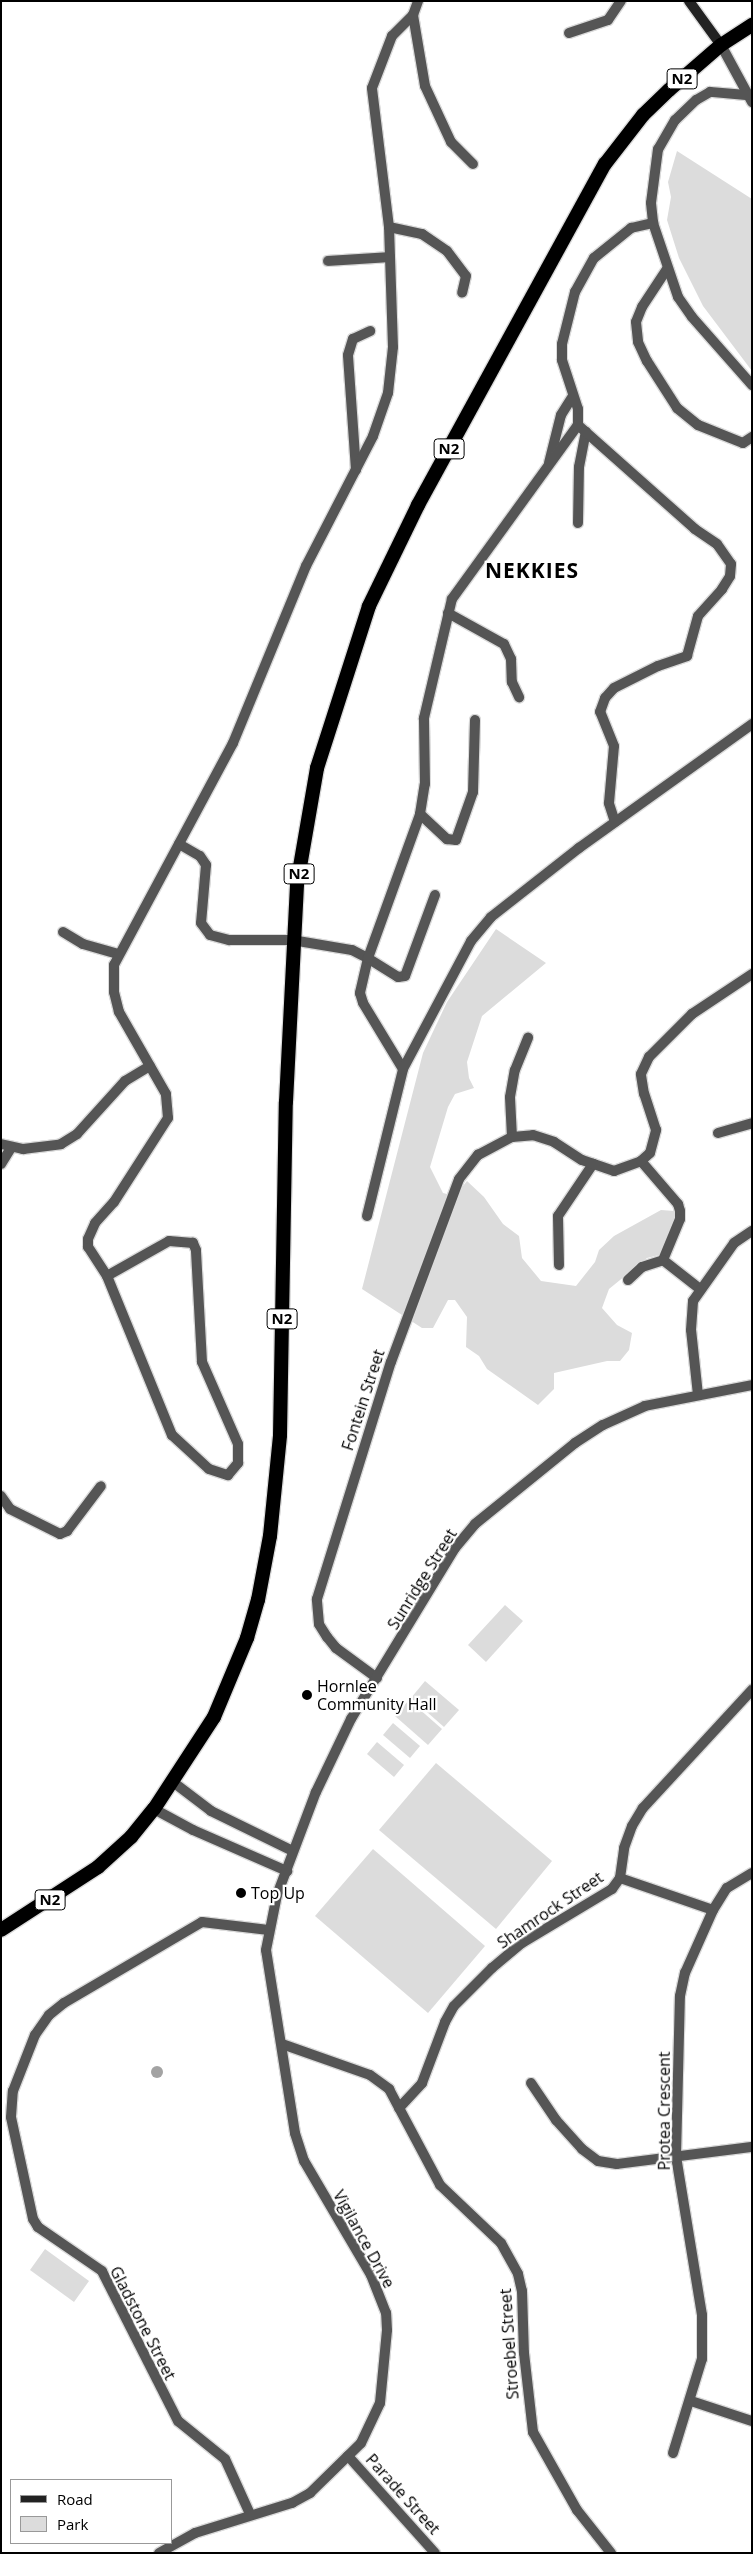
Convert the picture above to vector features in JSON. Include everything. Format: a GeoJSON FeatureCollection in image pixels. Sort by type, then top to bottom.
{"type":"FeatureCollection","features":[{"type":"Feature","properties":{"kind":"highway","name":"N2"},"geometry":{"type":"LineString","coordinates":[[1,1930],[98,1867],[131,1837],[173,1782],[214,1717],[247,1638],[270,1536],[280,1435],[292,940],[299,874],[317,768],[370,606],[418,506],[605,164],[643,115],[721,45],[752,26]]}},
{"type":"Feature","properties":{"kind":"main road"},"geometry":{"type":"LineString","coordinates":[[689,1],[721,45]]}},
{"type":"Feature","properties":{"kind":"street"},"geometry":{"type":"LineString","coordinates":[[107,1276],[169,1241],[193,1243],[196,1250],[202,1362],[238,1444],[238,1463],[228,1475],[209,1469],[172,1435],[107,1276],[93,1259],[88,1238],[95,1223],[124,1187],[168,1118],[166,1094],[119,1012],[113,976],[118,954],[233,742],[306,566],[356,471],[374,433],[388,393],[392,368],[390,257],[372,88],[392,36],[413,15],[418,1]]}},
{"type":"Feature","properties":{"kind":"street"},"geometry":{"type":"LineString","coordinates":[[569,33],[608,20],[621,1]]}},
{"type":"Feature","properties":{"kind":"street"},"geometry":{"type":"LineString","coordinates":[[413,15],[426,86],[451,142],[473,164]]}},
{"type":"Feature","properties":{"kind":"street"},"geometry":{"type":"LineString","coordinates":[[721,45],[749,98]]}},
{"type":"Feature","properties":{"kind":"street"},"geometry":{"type":"LineString","coordinates":[[749,98],[710,92],[696,100],[670,127],[656,155],[651,203],[653,222],[666,269],[692,317],[752,385]]}},
{"type":"Feature","properties":{"kind":"street"},"geometry":{"type":"LineString","coordinates":[[578,523],[582,429],[578,409],[572,396],[562,360],[562,344],[575,292],[601,250],[631,228],[653,222]]}},
{"type":"Feature","properties":{"kind":"street"},"geometry":{"type":"LineString","coordinates":[[388,227],[422,234],[447,251],[466,276],[462,293]]}},
{"type":"Feature","properties":{"kind":"street"},"geometry":{"type":"LineString","coordinates":[[328,261],[390,257]]}},
{"type":"Feature","properties":{"kind":"street"},"geometry":{"type":"LineString","coordinates":[[666,269],[642,307],[636,322],[638,342],[646,361],[677,408],[698,425],[743,443],[752,437]]}},
{"type":"Feature","properties":{"kind":"street"},"geometry":{"type":"LineString","coordinates":[[356,471],[348,355],[353,339],[370,331]]}},
{"type":"Feature","properties":{"kind":"street"},"geometry":{"type":"LineString","coordinates":[[547,468],[561,415],[572,396]]}},
{"type":"Feature","properties":{"kind":"street"},"geometry":{"type":"LineString","coordinates":[[403,1069],[363,1003],[361,988],[368,958],[420,814],[425,784],[424,718],[452,599],[547,468],[582,429]]}},
{"type":"Feature","properties":{"kind":"street"},"geometry":{"type":"LineString","coordinates":[[582,429],[695,529],[723,549],[731,564],[730,576],[722,589],[698,616],[687,656],[658,666],[614,688],[602,704],[602,721],[614,746],[609,803],[615,822]]}},
{"type":"Feature","properties":{"kind":"street"},"geometry":{"type":"LineString","coordinates":[[448,614],[504,644],[511,659],[512,682],[519,697]]}},
{"type":"Feature","properties":{"kind":"street"},"geometry":{"type":"LineString","coordinates":[[420,814],[447,839],[456,840],[458,837],[473,792],[475,720]]}},
{"type":"Feature","properties":{"kind":"street"},"geometry":{"type":"LineString","coordinates":[[367,1216],[403,1069],[462,956],[491,917],[615,822],[752,724]]}},
{"type":"Feature","properties":{"kind":"street"},"geometry":{"type":"LineString","coordinates":[[179,844],[200,856],[206,865],[201,923],[210,935],[230,940],[292,940],[352,950],[398,977],[405,976],[435,895]]}},
{"type":"Feature","properties":{"kind":"street"},"geometry":{"type":"LineString","coordinates":[[63,932],[83,944],[118,954]]}},
{"type":"Feature","properties":{"kind":"street"},"geometry":{"type":"LineString","coordinates":[[628,1280],[642,1267],[662,1260],[680,1219],[678,1204],[641,1161],[650,1153],[656,1130],[644,1094],[641,1074],[649,1057],[692,1014],[752,974]]}},
{"type":"Feature","properties":{"kind":"street"},"geometry":{"type":"LineString","coordinates":[[512,1137],[510,1097],[515,1070],[528,1038]]}},
{"type":"Feature","properties":{"kind":"street"},"geometry":{"type":"LineString","coordinates":[[1,1144],[11,1148],[61,1144],[77,1134],[120,1084],[150,1066]]}},
{"type":"Feature","properties":{"kind":"street"},"geometry":{"type":"LineString","coordinates":[[718,1133],[752,1123]]}},
{"type":"Feature","properties":{"kind":"street","name":"Fontein Street"},"geometry":{"type":"LineString","coordinates":[[378,1678],[336,1648],[327,1637],[319,1624],[317,1599],[391,1362],[459,1179],[478,1155],[512,1137],[533,1135],[554,1142],[593,1164],[614,1171],[641,1161]]}},
{"type":"Feature","properties":{"kind":"street"},"geometry":{"type":"LineString","coordinates":[[1,1164],[11,1148]]}},
{"type":"Feature","properties":{"kind":"street"},"geometry":{"type":"LineString","coordinates":[[559,1265],[558,1216],[593,1164]]}},
{"type":"Feature","properties":{"kind":"street"},"geometry":{"type":"LineString","coordinates":[[698,1395],[690,1330],[693,1301],[734,1243],[752,1231]]}},
{"type":"Feature","properties":{"kind":"street"},"geometry":{"type":"LineString","coordinates":[[662,1260],[700,1289]]}},
{"type":"Feature","properties":{"kind":"street","name":"Sunridge Street"},"geometry":{"type":"LineString","coordinates":[[293,1852],[338,1746],[456,1548],[476,1524],[575,1443],[603,1425],[645,1406],[752,1385]]}},
{"type":"Feature","properties":{"kind":"street"},"geometry":{"type":"LineString","coordinates":[[1,1496],[10,1509],[60,1534],[67,1531],[101,1486]]}},
{"type":"Feature","properties":{"kind":"street","name":"Shamrock Street"},"geometry":{"type":"LineString","coordinates":[[399,2108],[422,2083],[444,2022],[454,2006],[492,1968],[522,1944],[612,1889],[620,1878],[624,1848],[643,1808],[752,1690]]}},
{"type":"Feature","properties":{"kind":"street"},"geometry":{"type":"LineString","coordinates":[[173,1782],[211,1811],[293,1852]]}},
{"type":"Feature","properties":{"kind":"street"},"geometry":{"type":"LineString","coordinates":[[154,1809],[193,1830],[287,1871]]}},
{"type":"Feature","properties":{"kind":"street","name":"Vigilance Drive"},"geometry":{"type":"LineString","coordinates":[[159,2553],[195,2533],[250,2514],[292,2503],[310,2493],[361,2444],[380,2403],[387,2330],[386,2313],[371,2275],[304,2160],[295,2133],[282,2044],[268,1972],[266,1950],[269,1930],[293,1852]]}},
{"type":"Feature","properties":{"kind":"street","name":"Protea Crescent"},"geometry":{"type":"LineString","coordinates":[[672,2453],[691,2400],[702,2359],[702,2315],[676,2157],[680,1996],[685,1973],[713,1910],[728,1888],[752,1873]]}},
{"type":"Feature","properties":{"kind":"street"},"geometry":{"type":"LineString","coordinates":[[620,1878],[713,1910]]}},
{"type":"Feature","properties":{"kind":"street","name":"Gladstone Street"},"geometry":{"type":"LineString","coordinates":[[250,2514],[225,2459],[178,2421],[102,2271],[38,2226],[33,2220],[11,2117],[13,2091],[35,2035],[49,2015],[64,2003],[202,1922],[269,1930]]}},
{"type":"Feature","properties":{"kind":"street","name":"Stroebel Street"},"geometry":{"type":"LineString","coordinates":[[282,2044],[370,2075],[389,2089],[440,2185],[501,2243],[512,2262],[522,2291],[524,2353],[533,2432],[577,2510],[611,2553]]}},
{"type":"Feature","properties":{"kind":"street"},"geometry":{"type":"LineString","coordinates":[[531,2083],[556,2120],[582,2149],[598,2161],[617,2164],[752,2147]]}},
{"type":"Feature","properties":{"kind":"street"},"geometry":{"type":"LineString","coordinates":[[691,2400],[752,2421]]}},
{"type":"Feature","properties":{"kind":"street","name":"Parade Street"},"geometry":{"type":"LineString","coordinates":[[348,2456],[431,2550]]}},
{"type":"Feature","properties":{"kind":"green space"},"geometry":{"type":"Polygon","coordinates":[[[677,151],[752,199],[752,371],[703,306],[679,258],[667,220],[671,197],[668,182],[677,151]]]}},
{"type":"Feature","properties":{"kind":"green space"},"geometry":{"type":"Polygon","coordinates":[[[496,929],[546,963],[482,1016],[467,1062],[469,1078],[474,1088],[455,1094],[448,1107],[430,1167],[443,1193],[455,1196],[467,1181],[484,1197],[503,1224],[519,1236],[522,1258],[541,1281],[576,1286],[595,1262],[599,1250],[614,1236],[661,1210],[674,1211],[674,1223],[659,1255],[647,1258],[609,1289],[602,1308],[617,1325],[632,1333],[629,1350],[620,1361],[607,1361],[554,1373],[554,1389],[538,1405],[487,1369],[479,1356],[466,1347],[467,1317],[455,1300],[448,1300],[433,1328],[422,1328],[362,1289],[423,1053],[447,1002],[496,929]]]}},
{"type":"Feature","properties":{"kind":"green space"},"geometry":{"type":"Polygon","coordinates":[[[505,1605],[523,1621],[486,1662],[468,1645],[505,1605]]]}},
{"type":"Feature","properties":{"kind":"green space"},"geometry":{"type":"Polygon","coordinates":[[[425,1681],[459,1710],[444,1727],[411,1698],[425,1681]]]}},
{"type":"Feature","properties":{"kind":"green space"},"geometry":{"type":"Polygon","coordinates":[[[409,1700],[442,1729],[428,1745],[395,1716],[409,1700]]]}},
{"type":"Feature","properties":{"kind":"green space"},"geometry":{"type":"Polygon","coordinates":[[[393,1723],[420,1746],[410,1758],[383,1735],[393,1723]]]}},
{"type":"Feature","properties":{"kind":"green space"},"geometry":{"type":"Polygon","coordinates":[[[377,1742],[404,1765],[394,1777],[367,1754],[377,1742]]]}},
{"type":"Feature","properties":{"kind":"green space"},"geometry":{"type":"Polygon","coordinates":[[[436,1763],[552,1861],[496,1929],[379,1830],[436,1763]]]}},
{"type":"Feature","properties":{"kind":"green space"},"geometry":{"type":"Polygon","coordinates":[[[373,1849],[485,1946],[428,2013],[315,1916],[373,1849]]]}},
{"type":"Feature","properties":{"kind":"green space"},"geometry":{"type":"Polygon","coordinates":[[[45,2249],[89,2281],[74,2302],[30,2270],[45,2249]]]}},
{"type":"Feature","properties":{"kind":"shaded area"},"geometry":{"type":"Polygon","coordinates":[[[155,2066],[159,2066],[163,2072],[159,2078],[155,2078],[151,2074],[151,2070],[155,2066]]]}},
{"type":"Feature","properties":{"kind":"place","name":"Hornlee Community Hall"},"geometry":{"type":"Point","coordinates":[307,1695]}},
{"type":"Feature","properties":{"kind":"place","name":"Top Up"},"geometry":{"type":"Point","coordinates":[241,1893]}},
{"type":"Feature","properties":{"kind":"district","name":"NEKKIES"},"geometry":{"type":"Point","coordinates":[532,570]}}]}
